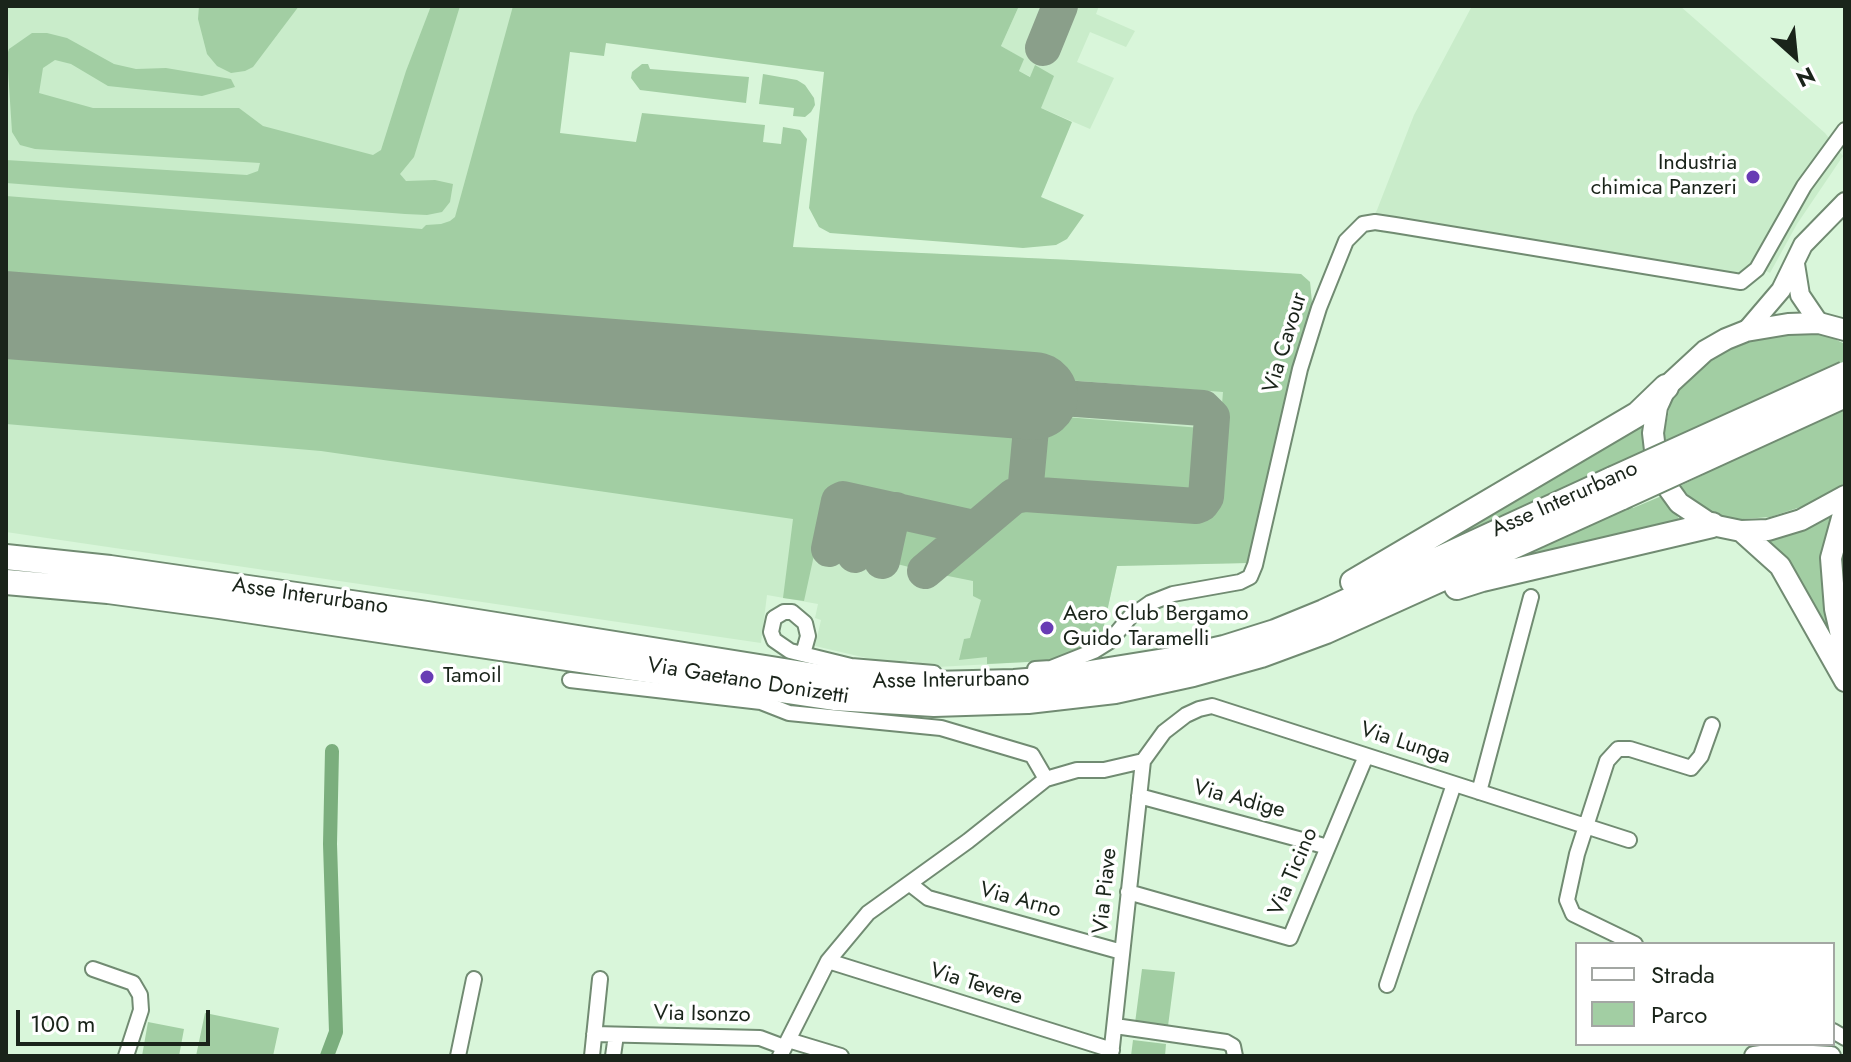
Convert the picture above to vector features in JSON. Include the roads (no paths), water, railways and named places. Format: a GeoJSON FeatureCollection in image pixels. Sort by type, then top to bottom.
{"type":"FeatureCollection","features":[{"type":"Feature","properties":{"kind":"highway","name":"Asse Interurbano"},"geometry":{"type":"LineString","coordinates":[[6,582],[108,591],[219,606],[834,698],[934,704],[1070,697],[1193,674],[1261,655],[1326,631],[1408,595],[1845,374]]}},
{"type":"Feature","properties":{"kind":"highway"},"geometry":{"type":"LineString","coordinates":[[1099,672],[1118,662],[1273,622],[1319,602],[1638,414],[1666,387]]}},
{"type":"Feature","properties":{"kind":"highway","name":"Asse Interurbano"},"geometry":{"type":"LineString","coordinates":[[6,557],[110,568],[891,685],[1014,682],[1099,672],[1224,648],[1275,632],[1845,395]]}},
{"type":"Feature","properties":{"kind":"highway"},"geometry":{"type":"LineString","coordinates":[[1408,595],[1431,596],[1482,579],[1712,525]]}},
{"type":"Feature","properties":{"kind":"main road"},"geometry":{"type":"LineString","coordinates":[[1845,330],[1819,323],[1788,324],[1746,331],[1705,351],[1666,387],[1657,407],[1653,433],[1657,467],[1679,503],[1712,525],[1741,531],[1768,530],[1801,520],[1845,496]]}},
{"type":"Feature","properties":{"kind":"main road"},"geometry":{"type":"LineString","coordinates":[[1845,507],[1831,558],[1835,609],[1845,653]]}},
{"type":"Feature","properties":{"kind":"main road"},"geometry":{"type":"LineString","coordinates":[[1741,531],[1780,566],[1845,681]]}},
{"type":"Feature","properties":{"kind":"street","name":"Via Cavour"},"geometry":{"type":"LineString","coordinates":[[803,654],[851,666],[925,673],[1051,668],[1110,641],[1130,617],[1150,603],[1173,594],[1240,582],[1250,577],[1300,369],[1319,308],[1346,241],[1363,224],[1395,225],[1741,282],[1757,269],[1804,186],[1845,130]]}},
{"type":"Feature","properties":{"kind":"street"},"geometry":{"type":"LineString","coordinates":[[1746,331],[1781,290],[1803,245],[1843,205]]}},
{"type":"Feature","properties":{"kind":"street"},"geometry":{"type":"LineString","coordinates":[[1796,262],[1795,278],[1800,295],[1819,323]]}},
{"type":"Feature","properties":{"kind":"street"},"geometry":{"type":"LineString","coordinates":[[1479,792],[1531,597]]}},
{"type":"Feature","properties":{"kind":"street","name":"Via Gaetano Donizetti"},"geometry":{"type":"LineString","coordinates":[[570,680],[761,702],[789,713],[941,728],[1032,755],[1046,779]]}},
{"type":"Feature","properties":{"kind":"street","name":"Via Lunga"},"geometry":{"type":"LineString","coordinates":[[1143,761],[1164,732],[1186,715],[1212,706],[1629,840]]}},
{"type":"Feature","properties":{"kind":"street"},"geometry":{"type":"LineString","coordinates":[[1631,942],[1573,914],[1567,900],[1584,827],[1607,761],[1618,749],[1630,749],[1691,768],[1701,756],[1712,725]]}},
{"type":"Feature","properties":{"kind":"street","name":"Via Ticino"},"geometry":{"type":"LineString","coordinates":[[1128,892],[1290,938],[1366,756]]}},
{"type":"Feature","properties":{"kind":"street"},"geometry":{"type":"LineString","coordinates":[[784,1048],[828,961],[868,913],[1046,779],[1077,770],[1104,770],[1143,761]]}},
{"type":"Feature","properties":{"kind":"street","name":"Via Piave"},"geometry":{"type":"LineString","coordinates":[[1111,1053],[1143,761]]}},
{"type":"Feature","properties":{"kind":"street"},"geometry":{"type":"LineString","coordinates":[[1387,985],[1454,784]]}},
{"type":"Feature","properties":{"kind":"street","name":"Via Adige"},"geometry":{"type":"LineString","coordinates":[[1139,796],[1328,847]]}},
{"type":"Feature","properties":{"kind":"street","name":"Via Arno"},"geometry":{"type":"LineString","coordinates":[[910,884],[928,898],[1122,952]]}},
{"type":"Feature","properties":{"kind":"street","name":"Via Tevere"},"geometry":{"type":"LineString","coordinates":[[828,961],[1111,1053]]}},
{"type":"Feature","properties":{"kind":"street"},"geometry":{"type":"LineString","coordinates":[[93,969],[133,983],[140,995],[141,1010],[126,1056]]}},
{"type":"Feature","properties":{"kind":"street"},"geometry":{"type":"LineString","coordinates":[[458,1056],[474,979]]}},
{"type":"Feature","properties":{"kind":"street"},"geometry":{"type":"LineString","coordinates":[[592,1056],[600,979]]}},
{"type":"Feature","properties":{"kind":"street"},"geometry":{"type":"LineString","coordinates":[[1115,1026],[1226,1042],[1233,1046],[1235,1056]]}},
{"type":"Feature","properties":{"kind":"street","name":"Via Isonzo"},"geometry":{"type":"LineString","coordinates":[[594,1034],[760,1038],[784,1048],[841,1056]]}},
{"type":"Feature","properties":{"kind":"street"},"geometry":{"type":"LineString","coordinates":[[613,1056],[616,1035]]}},
{"type":"Feature","properties":{"kind":"street"},"geometry":{"type":"LineString","coordinates":[[1754,1056],[1776,1053],[1831,1056]]}},
{"type":"Feature","properties":{"kind":"waterway"},"geometry":{"type":"LineString","coordinates":[[327,1056],[336,1032],[330,844],[332,751]]}},
{"type":"Feature","properties":{"kind":"place","name":"Industria chimica Panzeri"},"geometry":{"type":"Point","coordinates":[1753,177]}},
{"type":"Feature","properties":{"kind":"place","name":"Aero Club Bergamo Guido Taramelli"},"geometry":{"type":"Point","coordinates":[1047,628]}},
{"type":"Feature","properties":{"kind":"place","name":"Tamoil"},"geometry":{"type":"Point","coordinates":[427,677]}}]}
